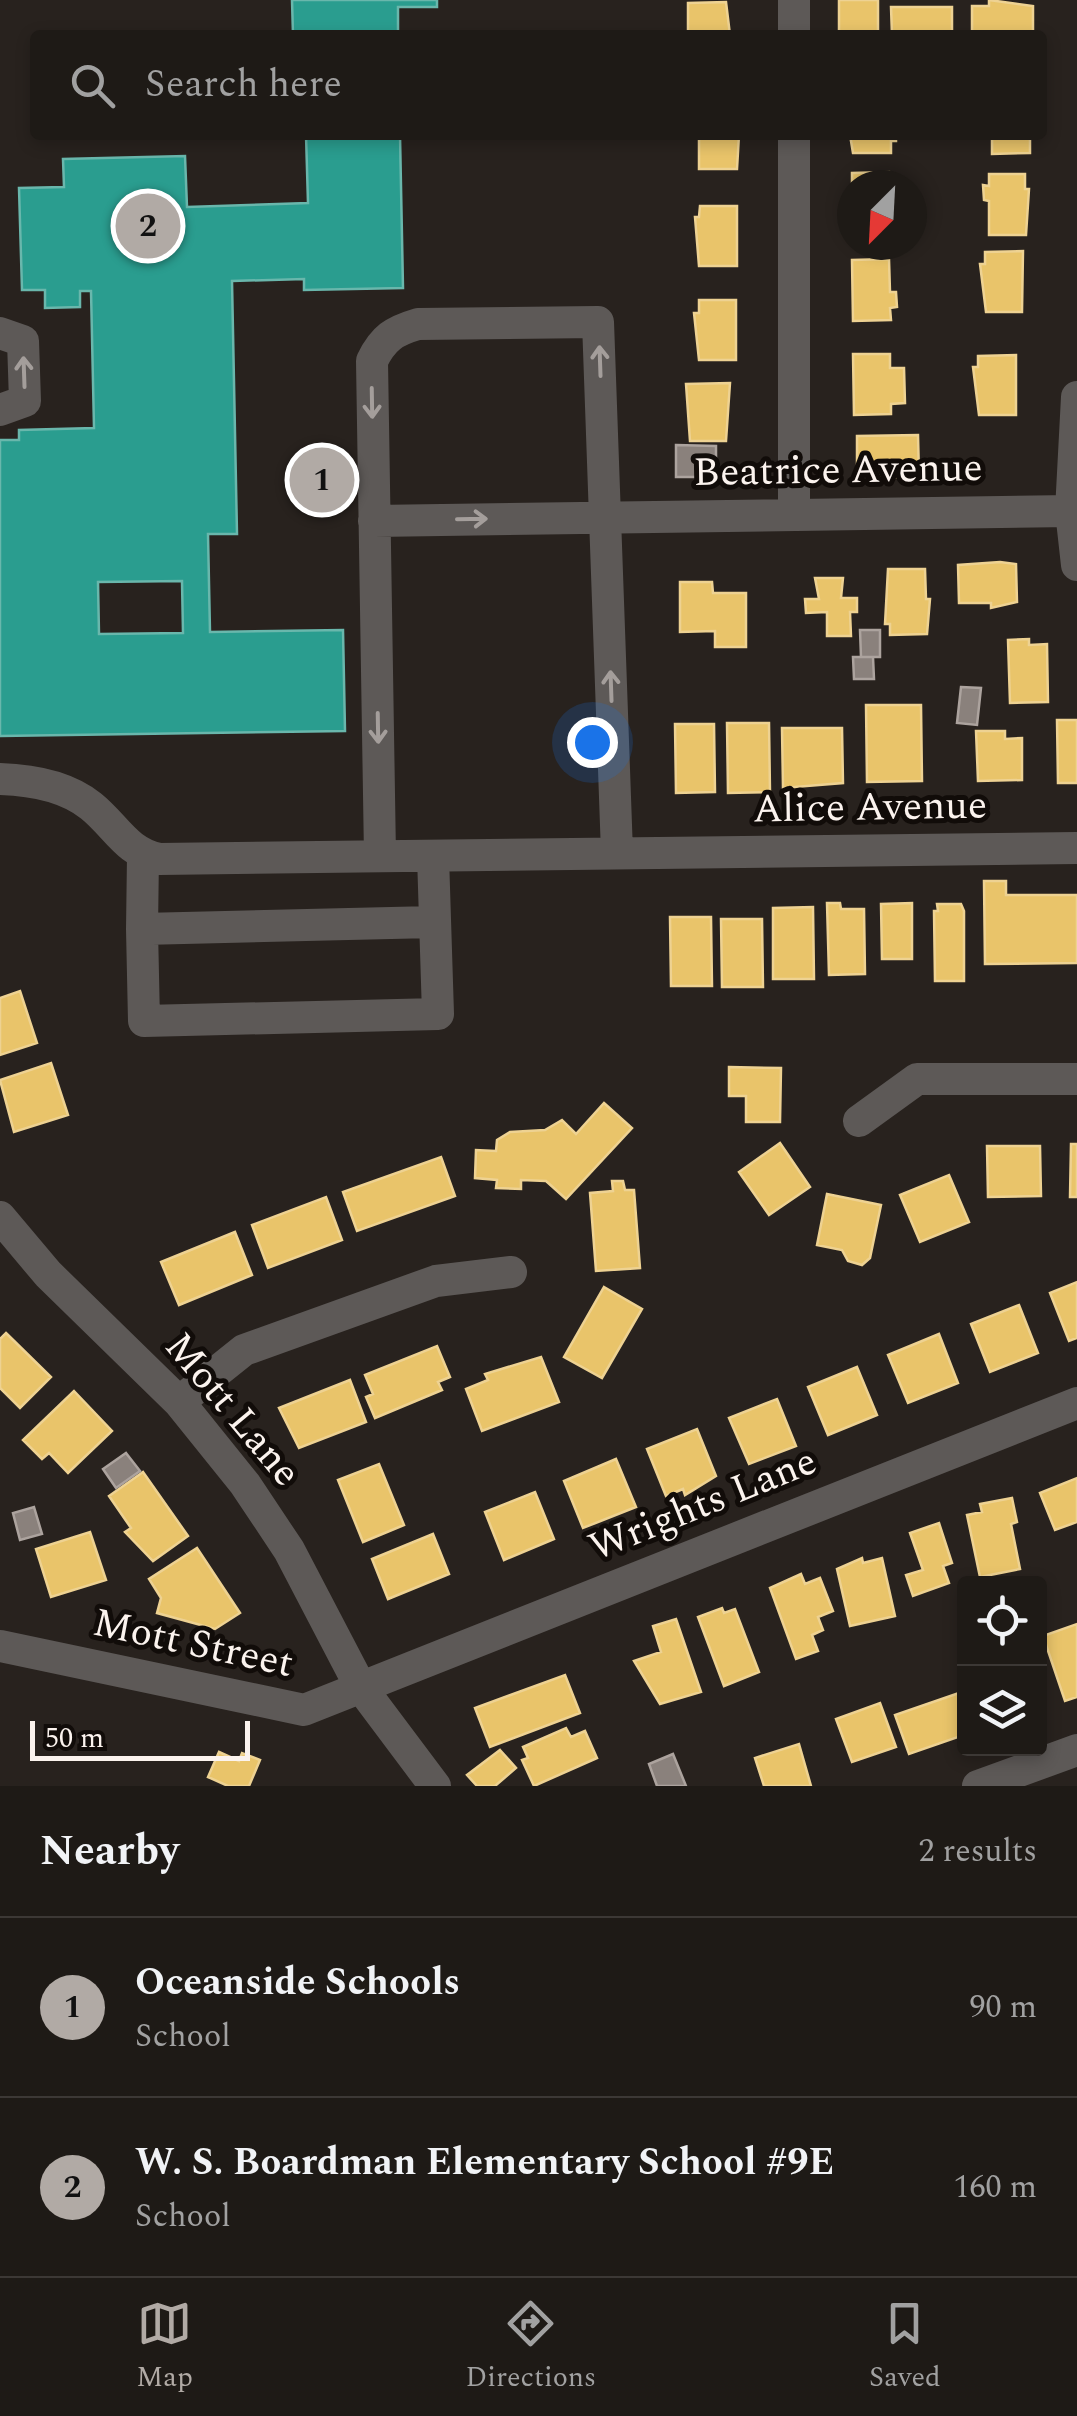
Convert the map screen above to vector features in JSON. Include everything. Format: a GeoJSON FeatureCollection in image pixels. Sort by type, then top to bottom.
{"type":"FeatureCollection","features":[{"type":"Feature","properties":{"kind":"street"},"geometry":{"type":"LineString","coordinates":[[794,0],[794,30]]}},
{"type":"Feature","properties":{"kind":"street"},"geometry":{"type":"LineString","coordinates":[[794,140],[794,515]]}},
{"type":"Feature","properties":{"kind":"street"},"geometry":{"type":"LineString","coordinates":[[380,856],[372,361],[381,341],[396,330],[418,324],[598,322],[617,853]]}},
{"type":"Feature","properties":{"kind":"street"},"geometry":{"type":"LineString","coordinates":[[0,333],[23,342],[25,401],[0,410]]}},
{"type":"Feature","properties":{"kind":"street"},"geometry":{"type":"LineString","coordinates":[[1077,397],[1071,511],[1077,566]]}},
{"type":"Feature","properties":{"kind":"street","name":"Beatrice Avenue"},"geometry":{"type":"LineString","coordinates":[[374,521],[1071,511]]}},
{"type":"Feature","properties":{"kind":"street"},"geometry":{"type":"LineString","coordinates":[[0,780],[48,785],[72,794],[143,856],[144,1021],[438,1014],[433,856]]}},
{"type":"Feature","properties":{"kind":"street","name":"Alice Avenue"},"geometry":{"type":"LineString","coordinates":[[143,856],[178,860],[1077,848]]}},
{"type":"Feature","properties":{"kind":"street"},"geometry":{"type":"LineString","coordinates":[[142,928],[433,922]]}},
{"type":"Feature","properties":{"kind":"street"},"geometry":{"type":"LineString","coordinates":[[859,1121],[916,1079],[1077,1080]]}},
{"type":"Feature","properties":{"kind":"street","name":"Mott Lane"},"geometry":{"type":"LineString","coordinates":[[0,1217],[48,1274],[180,1402],[245,1484],[289,1550],[360,1686]]}},
{"type":"Feature","properties":{"kind":"street"},"geometry":{"type":"LineString","coordinates":[[180,1402],[244,1350],[436,1281],[511,1272]]}},
{"type":"Feature","properties":{"kind":"street","name":"Wrights Lane"},"geometry":{"type":"LineString","coordinates":[[360,1686],[1077,1403]]}},
{"type":"Feature","properties":{"kind":"street","name":"Mott Street"},"geometry":{"type":"LineString","coordinates":[[0,1646],[304,1710],[360,1686]]}},
{"type":"Feature","properties":{"kind":"street"},"geometry":{"type":"LineString","coordinates":[[360,1686],[435,1786]]}},
{"type":"Feature","properties":{"kind":"street"},"geometry":{"type":"LineString","coordinates":[[978,1786],[1077,1750]]}},
{"type":"Feature","properties":{"kind":"building: Homes"},"geometry":{"type":"Polygon","coordinates":[[[839,0],[878,0],[878,30],[839,30],[839,0]]]}},
{"type":"Feature","properties":{"kind":"building: Homes"},"geometry":{"type":"Polygon","coordinates":[[[989,0],[1033,6],[1033,30],[972,30],[972,6],[989,6],[989,0]]]}},
{"type":"Feature","properties":{"kind":"building: Homes"},"geometry":{"type":"Polygon","coordinates":[[[726,2],[729,30],[688,30],[688,3],[726,2]]]}},
{"type":"Feature","properties":{"kind":"building: Homes"},"geometry":{"type":"Polygon","coordinates":[[[891,7],[952,7],[952,30],[892,30],[891,7]]]}},
{"type":"Feature","properties":{"kind":"building: Homes"},"geometry":{"type":"Polygon","coordinates":[[[699,140],[739,140],[737,169],[699,169],[699,140]]]}},
{"type":"Feature","properties":{"kind":"building: Homes"},"geometry":{"type":"Polygon","coordinates":[[[851,140],[896,140],[891,141],[891,153],[853,153],[851,140]]]}},
{"type":"Feature","properties":{"kind":"building: Homes"},"geometry":{"type":"Polygon","coordinates":[[[992,140],[1030,140],[1030,153],[992,154],[992,140]]]}},
{"type":"Feature","properties":{"kind":"building: Homes"},"geometry":{"type":"Polygon","coordinates":[[[989,174],[1025,174],[1025,189],[1029,189],[1026,235],[989,235],[989,201],[984,200],[983,185],[989,186],[989,174]]]}},
{"type":"Feature","properties":{"kind":"building: Homes"},"geometry":{"type":"Polygon","coordinates":[[[700,206],[737,206],[737,266],[699,266],[695,217],[699,217],[700,206]]]}},
{"type":"Feature","properties":{"kind":"building: Homes"},"geometry":{"type":"Polygon","coordinates":[[[1023,251],[1022,312],[986,312],[980,264],[985,264],[985,252],[1023,251]]]}},
{"type":"Feature","properties":{"kind":"building: Homes"},"geometry":{"type":"Polygon","coordinates":[[[852,260],[889,260],[890,292],[896,292],[897,307],[890,308],[891,320],[853,321],[852,260]]]}},
{"type":"Feature","properties":{"kind":"building: Homes"},"geometry":{"type":"Polygon","coordinates":[[[699,300],[736,300],[736,360],[699,360],[694,313],[699,313],[699,300]]]}},
{"type":"Feature","properties":{"kind":"building: Homes"},"geometry":{"type":"Polygon","coordinates":[[[853,354],[890,354],[890,368],[904,368],[905,403],[891,404],[891,414],[854,415],[853,354]]]}},
{"type":"Feature","properties":{"kind":"building: Homes"},"geometry":{"type":"Polygon","coordinates":[[[1016,355],[1016,415],[979,415],[973,367],[978,367],[978,356],[1016,355]]]}},
{"type":"Feature","properties":{"kind":"building: Homes"},"geometry":{"type":"Polygon","coordinates":[[[730,383],[726,441],[690,441],[686,384],[730,383]]]}},
{"type":"Feature","properties":{"kind":"building: Homes"},"geometry":{"type":"Polygon","coordinates":[[[918,435],[919,475],[880,479],[880,475],[857,475],[857,436],[918,435]]]}},
{"type":"Feature","properties":{"kind":"building: Homes"},"geometry":{"type":"Polygon","coordinates":[[[1016,564],[1017,602],[991,608],[991,603],[959,603],[958,565],[1016,564]]]}},
{"type":"Feature","properties":{"kind":"building: Homes"},"geometry":{"type":"Polygon","coordinates":[[[888,569],[925,569],[926,599],[930,599],[927,634],[890,635],[890,624],[885,624],[888,569]]]}},
{"type":"Feature","properties":{"kind":"building: Homes"},"geometry":{"type":"Polygon","coordinates":[[[815,578],[843,578],[841,598],[857,598],[857,612],[850,612],[851,636],[827,636],[827,612],[806,613],[805,599],[819,599],[815,578]]]}},
{"type":"Feature","properties":{"kind":"building: Homes"},"geometry":{"type":"Polygon","coordinates":[[[680,582],[712,582],[713,593],[746,593],[746,647],[715,647],[715,631],[680,632],[680,582]]]}},
{"type":"Feature","properties":{"kind":"building: Homes"},"geometry":{"type":"Polygon","coordinates":[[[1029,639],[1029,645],[1047,644],[1048,702],[1010,703],[1008,640],[1029,639]]]}},
{"type":"Feature","properties":{"kind":"building: Homes"},"geometry":{"type":"Polygon","coordinates":[[[866,705],[921,705],[922,781],[867,782],[866,705]]]}},
{"type":"Feature","properties":{"kind":"building: Homes"},"geometry":{"type":"Polygon","coordinates":[[[1057,720],[1077,720],[1077,783],[1058,783],[1057,720]]]}},
{"type":"Feature","properties":{"kind":"building: Homes"},"geometry":{"type":"Polygon","coordinates":[[[727,723],[769,723],[770,792],[728,793],[727,723]]]}},
{"type":"Feature","properties":{"kind":"building: Homes"},"geometry":{"type":"Polygon","coordinates":[[[675,724],[714,724],[715,792],[676,793],[675,724]]]}},
{"type":"Feature","properties":{"kind":"building: Homes"},"geometry":{"type":"Polygon","coordinates":[[[782,728],[842,728],[843,783],[783,788],[782,728]]]}},
{"type":"Feature","properties":{"kind":"building: Homes"},"geometry":{"type":"Polygon","coordinates":[[[976,731],[1005,731],[1005,739],[1022,738],[1022,780],[978,781],[976,731]]]}},
{"type":"Feature","properties":{"kind":"building: Homes"},"geometry":{"type":"Polygon","coordinates":[[[984,881],[1006,881],[1006,895],[1077,895],[1077,963],[985,964],[984,881]]]}},
{"type":"Feature","properties":{"kind":"building: Homes"},"geometry":{"type":"Polygon","coordinates":[[[827,903],[840,903],[841,909],[864,909],[865,974],[829,975],[827,903]]]}},
{"type":"Feature","properties":{"kind":"building: Homes"},"geometry":{"type":"Polygon","coordinates":[[[912,903],[912,959],[882,959],[881,904],[912,903]]]}},
{"type":"Feature","properties":{"kind":"building: Homes"},"geometry":{"type":"Polygon","coordinates":[[[937,904],[961,904],[964,911],[964,981],[935,981],[937,904]]]}},
{"type":"Feature","properties":{"kind":"building: Homes"},"geometry":{"type":"Polygon","coordinates":[[[813,907],[814,979],[773,979],[773,908],[813,907]]]}},
{"type":"Feature","properties":{"kind":"building: Homes"},"geometry":{"type":"Polygon","coordinates":[[[670,917],[711,917],[712,986],[671,986],[670,917]]]}},
{"type":"Feature","properties":{"kind":"building: Homes"},"geometry":{"type":"Polygon","coordinates":[[[721,919],[762,919],[763,987],[722,987],[721,919]]]}},
{"type":"Feature","properties":{"kind":"building: Homes"},"geometry":{"type":"Polygon","coordinates":[[[20,991],[37,1043],[0,1055],[0,998],[20,991]]]}},
{"type":"Feature","properties":{"kind":"building: Homes"},"geometry":{"type":"Polygon","coordinates":[[[51,1063],[68,1115],[14,1132],[0,1080],[51,1063]]]}},
{"type":"Feature","properties":{"kind":"building: Homes"},"geometry":{"type":"Polygon","coordinates":[[[729,1067],[781,1068],[780,1122],[746,1122],[746,1096],[729,1096],[729,1067]]]}},
{"type":"Feature","properties":{"kind":"building: Homes"},"geometry":{"type":"Polygon","coordinates":[[[604,1103],[632,1128],[566,1199],[546,1181],[521,1180],[521,1189],[496,1188],[497,1180],[475,1178],[476,1150],[496,1151],[497,1140],[510,1132],[545,1130],[562,1120],[576,1134],[604,1103]]]}},
{"type":"Feature","properties":{"kind":"building: Homes"},"geometry":{"type":"Polygon","coordinates":[[[780,1143],[810,1187],[769,1215],[739,1172],[780,1143]]]}},
{"type":"Feature","properties":{"kind":"building: Homes"},"geometry":{"type":"Polygon","coordinates":[[[1071,1144],[1077,1144],[1077,1197],[1070,1197],[1071,1144]]]}},
{"type":"Feature","properties":{"kind":"building: Homes"},"geometry":{"type":"Polygon","coordinates":[[[987,1146],[1040,1146],[1041,1196],[988,1197],[987,1146]]]}},
{"type":"Feature","properties":{"kind":"building: Homes"},"geometry":{"type":"Polygon","coordinates":[[[441,1157],[455,1196],[357,1231],[343,1192],[441,1157]]]}},
{"type":"Feature","properties":{"kind":"building: Homes"},"geometry":{"type":"Polygon","coordinates":[[[949,1175],[969,1222],[920,1242],[900,1195],[949,1175]]]}},
{"type":"Feature","properties":{"kind":"building: Homes"},"geometry":{"type":"Polygon","coordinates":[[[612,1181],[623,1181],[625,1190],[634,1190],[640,1268],[596,1271],[590,1193],[613,1191],[612,1181]]]}},
{"type":"Feature","properties":{"kind":"building: Homes"},"geometry":{"type":"Polygon","coordinates":[[[827,1194],[881,1205],[870,1258],[862,1265],[848,1261],[842,1250],[817,1245],[827,1194]]]}},
{"type":"Feature","properties":{"kind":"building: Homes"},"geometry":{"type":"Polygon","coordinates":[[[326,1197],[342,1240],[268,1268],[252,1225],[326,1197]]]}},
{"type":"Feature","properties":{"kind":"building: Homes"},"geometry":{"type":"Polygon","coordinates":[[[235,1232],[252,1275],[179,1305],[161,1262],[235,1232]]]}},
{"type":"Feature","properties":{"kind":"building: Homes"},"geometry":{"type":"Polygon","coordinates":[[[1077,1282],[1077,1338],[1069,1341],[1050,1293],[1077,1282]]]}},
{"type":"Feature","properties":{"kind":"building: Homes"},"geometry":{"type":"Polygon","coordinates":[[[604,1287],[642,1309],[602,1378],[564,1357],[604,1287]]]}},
{"type":"Feature","properties":{"kind":"building: Homes"},"geometry":{"type":"Polygon","coordinates":[[[1019,1305],[1038,1353],[990,1372],[971,1324],[1019,1305]]]}},
{"type":"Feature","properties":{"kind":"building: Homes"},"geometry":{"type":"Polygon","coordinates":[[[6,1333],[51,1377],[20,1408],[0,1388],[0,1339],[6,1333]]]}},
{"type":"Feature","properties":{"kind":"building: Homes"},"geometry":{"type":"Polygon","coordinates":[[[939,1334],[958,1383],[908,1403],[888,1355],[939,1334]]]}},
{"type":"Feature","properties":{"kind":"building: Homes"},"geometry":{"type":"Polygon","coordinates":[[[437,1346],[450,1377],[438,1382],[442,1390],[375,1418],[366,1397],[373,1394],[365,1375],[437,1346]]]}},
{"type":"Feature","properties":{"kind":"building: Homes"},"geometry":{"type":"Polygon","coordinates":[[[541,1357],[559,1402],[482,1431],[466,1389],[488,1380],[485,1374],[541,1357]]]}},
{"type":"Feature","properties":{"kind":"building: Homes"},"geometry":{"type":"Polygon","coordinates":[[[857,1367],[877,1415],[828,1435],[808,1387],[857,1367]]]}},
{"type":"Feature","properties":{"kind":"building: Homes"},"geometry":{"type":"Polygon","coordinates":[[[350,1380],[366,1422],[299,1448],[279,1408],[350,1380]]]}},
{"type":"Feature","properties":{"kind":"building: Homes"},"geometry":{"type":"Polygon","coordinates":[[[74,1391],[112,1431],[68,1473],[49,1453],[42,1459],[23,1440],[74,1391]]]}},
{"type":"Feature","properties":{"kind":"building: Homes"},"geometry":{"type":"Polygon","coordinates":[[[777,1399],[796,1446],[749,1464],[729,1418],[777,1399]]]}},
{"type":"Feature","properties":{"kind":"building: Homes"},"geometry":{"type":"Polygon","coordinates":[[[697,1429],[716,1476],[685,1495],[683,1489],[666,1496],[647,1449],[697,1429]]]}},
{"type":"Feature","properties":{"kind":"building: Homes"},"geometry":{"type":"Polygon","coordinates":[[[616,1459],[636,1507],[583,1528],[564,1481],[616,1459]]]}},
{"type":"Feature","properties":{"kind":"building: Homes"},"geometry":{"type":"Polygon","coordinates":[[[379,1464],[404,1525],[363,1542],[338,1480],[379,1464]]]}},
{"type":"Feature","properties":{"kind":"building: Homes"},"geometry":{"type":"Polygon","coordinates":[[[143,1472],[188,1536],[153,1561],[125,1532],[131,1528],[109,1496],[143,1472]]]}},
{"type":"Feature","properties":{"kind":"building: Homes"},"geometry":{"type":"Polygon","coordinates":[[[1077,1478],[1077,1522],[1055,1530],[1040,1493],[1077,1478]]]}},
{"type":"Feature","properties":{"kind":"building: Homes"},"geometry":{"type":"Polygon","coordinates":[[[535,1492],[554,1539],[504,1560],[485,1512],[535,1492]]]}},
{"type":"Feature","properties":{"kind":"building: Homes"},"geometry":{"type":"Polygon","coordinates":[[[1012,1498],[1017,1522],[1011,1524],[1020,1569],[980,1576],[967,1515],[982,1512],[980,1504],[1012,1498]]]}},
{"type":"Feature","properties":{"kind":"building: Homes"},"geometry":{"type":"Polygon","coordinates":[[[939,1523],[952,1563],[943,1566],[949,1583],[913,1596],[906,1575],[923,1570],[910,1533],[939,1523]]]}},
{"type":"Feature","properties":{"kind":"building: Homes"},"geometry":{"type":"Polygon","coordinates":[[[90,1532],[106,1580],[51,1597],[36,1549],[90,1532]]]}},
{"type":"Feature","properties":{"kind":"building: Homes"},"geometry":{"type":"Polygon","coordinates":[[[433,1534],[449,1574],[388,1599],[372,1559],[433,1534]]]}},
{"type":"Feature","properties":{"kind":"building: Homes"},"geometry":{"type":"Polygon","coordinates":[[[197,1548],[240,1613],[215,1629],[157,1613],[161,1598],[149,1579],[197,1548]]]}},
{"type":"Feature","properties":{"kind":"building: Homes"},"geometry":{"type":"Polygon","coordinates":[[[862,1558],[863,1563],[882,1558],[895,1616],[850,1626],[837,1569],[862,1558]]]}},
{"type":"Feature","properties":{"kind":"building: Homes"},"geometry":{"type":"Polygon","coordinates":[[[801,1574],[805,1584],[820,1578],[833,1611],[818,1617],[823,1630],[812,1635],[818,1651],[796,1659],[770,1588],[801,1574]]]}},
{"type":"Feature","properties":{"kind":"building: Homes"},"geometry":{"type":"Polygon","coordinates":[[[722,1608],[724,1613],[735,1609],[759,1672],[724,1686],[698,1617],[722,1608]]]}},
{"type":"Feature","properties":{"kind":"building: Homes"},"geometry":{"type":"Polygon","coordinates":[[[676,1619],[701,1692],[660,1704],[634,1661],[661,1652],[653,1626],[676,1619]]]}},
{"type":"Feature","properties":{"kind":"building: Homes"},"geometry":{"type":"Polygon","coordinates":[[[1077,1624],[1077,1697],[1065,1701],[1047,1648],[1047,1635],[1077,1624]]]}},
{"type":"Feature","properties":{"kind":"building: Homes"},"geometry":{"type":"Polygon","coordinates":[[[565,1675],[580,1713],[490,1747],[475,1708],[565,1675]]]}},
{"type":"Feature","properties":{"kind":"building: Homes"},"geometry":{"type":"Polygon","coordinates":[[[957,1694],[957,1737],[909,1754],[895,1715],[957,1694]]]}},
{"type":"Feature","properties":{"kind":"building: Homes"},"geometry":{"type":"Polygon","coordinates":[[[880,1703],[896,1747],[852,1762],[836,1719],[880,1703]]]}},
{"type":"Feature","properties":{"kind":"building: Homes"},"geometry":{"type":"Polygon","coordinates":[[[566,1728],[571,1737],[585,1731],[597,1758],[534,1786],[522,1760],[528,1758],[523,1747],[566,1728]]]}},
{"type":"Feature","properties":{"kind":"building: Homes"},"geometry":{"type":"Polygon","coordinates":[[[799,1744],[811,1786],[764,1786],[755,1758],[799,1744]]]}},
{"type":"Feature","properties":{"kind":"building: Homes"},"geometry":{"type":"Polygon","coordinates":[[[500,1750],[516,1768],[495,1786],[477,1786],[467,1775],[500,1750]]]}},
{"type":"Feature","properties":{"kind":"building: Homes"},"geometry":{"type":"Polygon","coordinates":[[[219,1752],[239,1761],[242,1753],[260,1760],[249,1786],[228,1786],[208,1777],[219,1752]]]}},
{"type":"Feature","properties":{"kind":"building: Schools"},"geometry":{"type":"Polygon","coordinates":[[[292,0],[437,0],[437,7],[398,7],[398,30],[293,30],[292,0]]]}},
{"type":"Feature","properties":{"kind":"building: Schools"},"geometry":{"type":"Polygon","coordinates":[[[306,140],[400,140],[403,288],[304,290],[304,279],[232,281],[237,534],[208,534],[210,632],[343,630],[345,731],[0,736],[0,440],[19,440],[19,430],[94,428],[91,291],[80,291],[80,307],[45,308],[45,290],[22,290],[19,188],[64,187],[63,159],[185,156],[187,207],[308,203],[306,140]],[[182,581],[98,582],[99,634],[183,633],[182,581]]]}},
{"type":"Feature","properties":{"kind":"building: Industry"},"geometry":{"type":"Polygon","coordinates":[[[676,445],[716,446],[716,477],[676,477],[676,445]]]}},
{"type":"Feature","properties":{"kind":"building: Industry"},"geometry":{"type":"Polygon","coordinates":[[[860,630],[880,630],[880,657],[861,657],[860,630]]]}},
{"type":"Feature","properties":{"kind":"building: Industry"},"geometry":{"type":"Polygon","coordinates":[[[853,657],[873,657],[874,679],[854,679],[853,657]]]}},
{"type":"Feature","properties":{"kind":"building: Industry"},"geometry":{"type":"Polygon","coordinates":[[[961,687],[981,688],[977,725],[957,723],[961,687]]]}},
{"type":"Feature","properties":{"kind":"building: Industry"},"geometry":{"type":"Polygon","coordinates":[[[126,1453],[140,1471],[116,1488],[103,1469],[126,1453]]]}},
{"type":"Feature","properties":{"kind":"building: Industry"},"geometry":{"type":"Polygon","coordinates":[[[34,1507],[42,1534],[20,1540],[13,1513],[34,1507]]]}},
{"type":"Feature","properties":{"kind":"building: Industry"},"geometry":{"type":"Polygon","coordinates":[[[673,1754],[686,1786],[657,1786],[649,1764],[673,1754]]]}},
{"type":"Feature","properties":{"kind":"place","name":"W. S. Boardman Elementary School #9E"},"geometry":{"type":"Point","coordinates":[148,226]}},
{"type":"Feature","properties":{"kind":"place","name":"Oceanside Schools"},"geometry":{"type":"Point","coordinates":[322,480]}}]}
